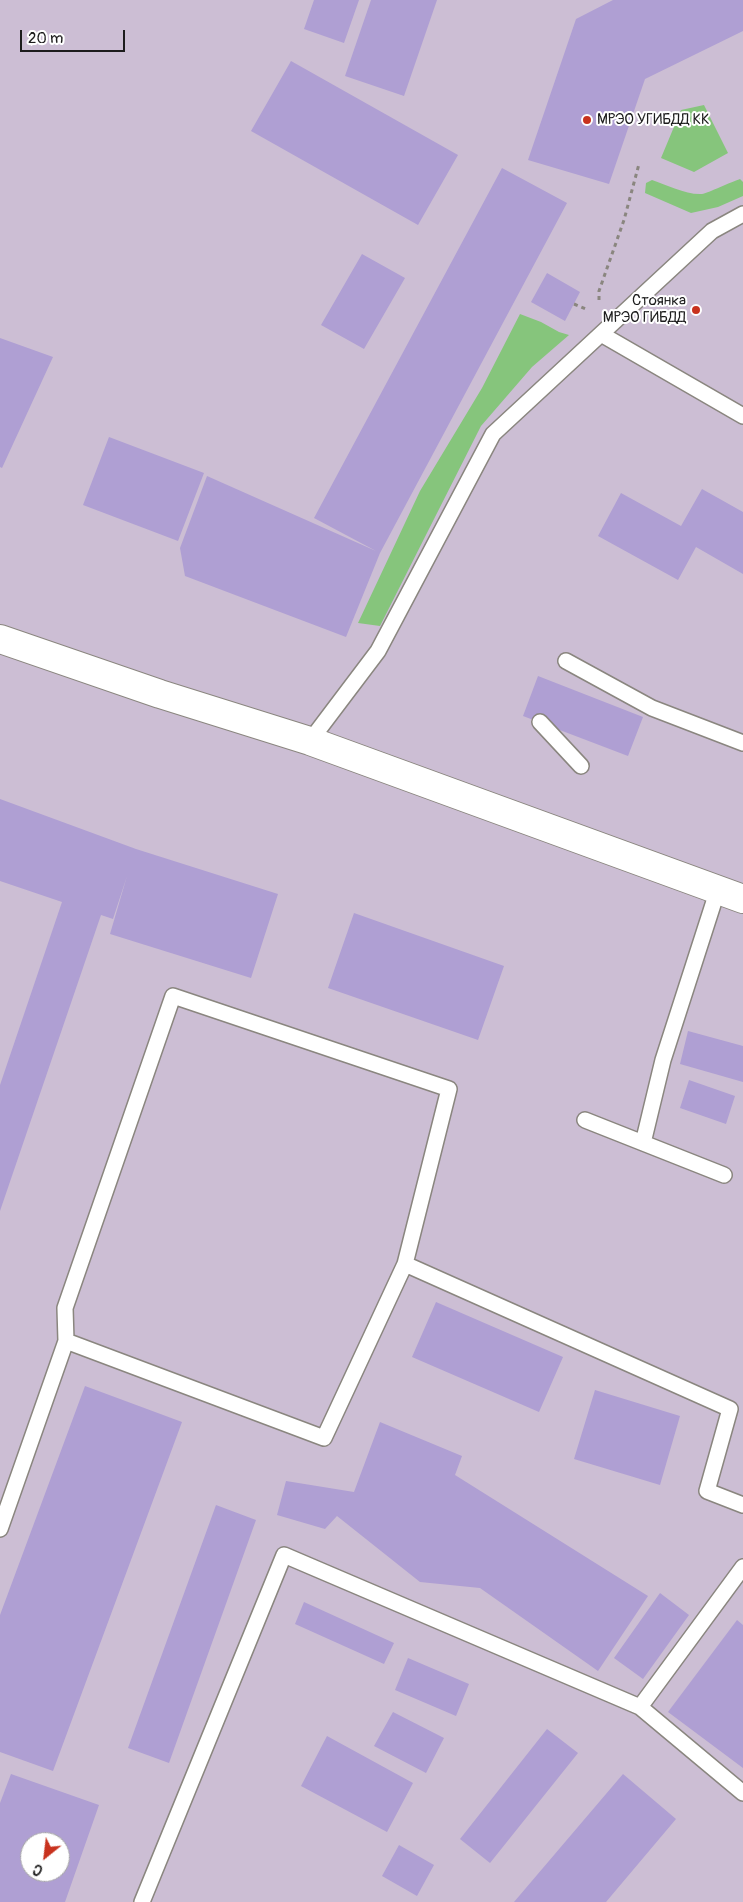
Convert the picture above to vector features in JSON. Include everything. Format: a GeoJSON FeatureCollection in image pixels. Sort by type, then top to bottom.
{"type":"FeatureCollection","features":[{"type":"Feature","properties":{"kind":"street"},"geometry":{"type":"LineString","coordinates":[[0,639],[160,694],[310,741],[743,899]]}},
{"type":"Feature","properties":{"kind":"lane"},"geometry":{"type":"LineString","coordinates":[[310,741],[378,651],[493,434],[712,231],[743,214]]}},
{"type":"Feature","properties":{"kind":"lane"},"geometry":{"type":"LineString","coordinates":[[601,334],[743,416]]}},
{"type":"Feature","properties":{"kind":"lane"},"geometry":{"type":"LineString","coordinates":[[566,661],[652,708],[743,743]]}},
{"type":"Feature","properties":{"kind":"lane"},"geometry":{"type":"LineString","coordinates":[[540,722],[581,766]]}},
{"type":"Feature","properties":{"kind":"lane"},"geometry":{"type":"LineString","coordinates":[[643,1143],[663,1060],[718,889]]}},
{"type":"Feature","properties":{"kind":"lane"},"geometry":{"type":"LineString","coordinates":[[0,1529],[66,1341],[65,1308],[173,996],[449,1090],[405,1264],[324,1438],[66,1341]]}},
{"type":"Feature","properties":{"kind":"lane"},"geometry":{"type":"LineString","coordinates":[[585,1120],[724,1175]]}},
{"type":"Feature","properties":{"kind":"lane"},"geometry":{"type":"LineString","coordinates":[[405,1264],[730,1409],[707,1490],[743,1506]]}},
{"type":"Feature","properties":{"kind":"lane"},"geometry":{"type":"LineString","coordinates":[[142,1902],[284,1555],[640,1707],[743,1793]]}},
{"type":"Feature","properties":{"kind":"lane"},"geometry":{"type":"LineString","coordinates":[[640,1707],[743,1567]]}},
{"type":"Feature","properties":{"kind":"path"},"geometry":{"type":"LineString","coordinates":[[601,334],[599,291],[624,220],[639,164]]}},
{"type":"Feature","properties":{"kind":"shaded area"},"geometry":{"type":"Polygon","coordinates":[[[0,0],[743,0],[743,1902],[0,1902],[0,0]]]}},
{"type":"Feature","properties":{"kind":"green space"},"geometry":{"type":"Polygon","coordinates":[[[704,105],[728,153],[694,172],[661,158],[681,110],[704,105]]]}},
{"type":"Feature","properties":{"kind":"green space"},"geometry":{"type":"Polygon","coordinates":[[[740,179],[743,182],[743,196],[718,207],[691,213],[645,193],[646,183],[652,180],[683,191],[702,194],[740,179]]]}},
{"type":"Feature","properties":{"kind":"green space"},"geometry":{"type":"Polygon","coordinates":[[[520,314],[569,335],[532,367],[481,426],[380,626],[358,623],[420,491],[482,388],[520,314]]]}},
{"type":"Feature","properties":{"kind":"building"},"geometry":{"type":"Polygon","coordinates":[[[314,0],[359,0],[344,43],[304,29],[314,0]]]}},
{"type":"Feature","properties":{"kind":"building"},"geometry":{"type":"Polygon","coordinates":[[[371,0],[437,0],[404,96],[345,76],[371,0]]]}},
{"type":"Feature","properties":{"kind":"building","name":"МРЭО УГИБДД КК"},"geometry":{"type":"Polygon","coordinates":[[[613,0],[743,0],[743,31],[645,79],[609,184],[528,160],[576,19],[613,0]]]}},
{"type":"Feature","properties":{"kind":"building"},"geometry":{"type":"Polygon","coordinates":[[[291,61],[458,155],[418,225],[251,131],[291,61]]]}},
{"type":"Feature","properties":{"kind":"building"},"geometry":{"type":"Polygon","coordinates":[[[502,168],[567,203],[380,553],[346,637],[185,576],[180,548],[207,476],[376,551],[314,518],[502,168]]]}},
{"type":"Feature","properties":{"kind":"building"},"geometry":{"type":"Polygon","coordinates":[[[362,254],[405,278],[364,349],[321,325],[362,254]]]}},
{"type":"Feature","properties":{"kind":"building"},"geometry":{"type":"Polygon","coordinates":[[[547,273],[580,292],[565,321],[531,302],[547,273]]]}},
{"type":"Feature","properties":{"kind":"building"},"geometry":{"type":"Polygon","coordinates":[[[0,338],[53,357],[2,468],[0,467],[0,338]]]}},
{"type":"Feature","properties":{"kind":"building"},"geometry":{"type":"Polygon","coordinates":[[[109,437],[204,473],[178,541],[83,505],[109,437]]]}},
{"type":"Feature","properties":{"kind":"building"},"geometry":{"type":"Polygon","coordinates":[[[702,489],[743,512],[743,574],[696,547],[678,580],[598,536],[621,493],[681,526],[702,489]]]}},
{"type":"Feature","properties":{"kind":"building"},"geometry":{"type":"Polygon","coordinates":[[[538,676],[643,717],[628,756],[523,716],[538,676]]]}},
{"type":"Feature","properties":{"kind":"building"},"geometry":{"type":"Polygon","coordinates":[[[0,799],[136,849],[278,894],[251,978],[110,934],[127,876],[113,919],[101,915],[0,1211],[0,1085],[62,902],[0,881],[0,799]]]}},
{"type":"Feature","properties":{"kind":"building"},"geometry":{"type":"Polygon","coordinates":[[[354,913],[504,966],[478,1040],[328,988],[354,913]]]}},
{"type":"Feature","properties":{"kind":"building"},"geometry":{"type":"Polygon","coordinates":[[[688,1031],[743,1046],[743,1082],[680,1064],[688,1031]]]}},
{"type":"Feature","properties":{"kind":"building"},"geometry":{"type":"Polygon","coordinates":[[[689,1080],[735,1096],[726,1124],[680,1108],[689,1080]]]}},
{"type":"Feature","properties":{"kind":"building"},"geometry":{"type":"Polygon","coordinates":[[[436,1302],[563,1357],[539,1412],[412,1357],[436,1302]]]}},
{"type":"Feature","properties":{"kind":"building"},"geometry":{"type":"Polygon","coordinates":[[[85,1386],[182,1422],[53,1771],[0,1752],[0,1615],[85,1386]]]}},
{"type":"Feature","properties":{"kind":"building"},"geometry":{"type":"Polygon","coordinates":[[[595,1390],[680,1416],[660,1485],[574,1459],[595,1390]]]}},
{"type":"Feature","properties":{"kind":"building"},"geometry":{"type":"Polygon","coordinates":[[[380,1422],[462,1456],[455,1475],[648,1596],[598,1671],[480,1588],[420,1582],[337,1516],[325,1529],[277,1515],[286,1481],[354,1492],[380,1422]]]}},
{"type":"Feature","properties":{"kind":"building"},"geometry":{"type":"Polygon","coordinates":[[[216,1505],[256,1520],[169,1763],[128,1748],[216,1505]]]}},
{"type":"Feature","properties":{"kind":"building"},"geometry":{"type":"Polygon","coordinates":[[[660,1593],[689,1615],[643,1679],[614,1658],[660,1593]]]}},
{"type":"Feature","properties":{"kind":"building"},"geometry":{"type":"Polygon","coordinates":[[[304,1602],[394,1643],[384,1664],[295,1624],[304,1602]]]}},
{"type":"Feature","properties":{"kind":"building"},"geometry":{"type":"Polygon","coordinates":[[[737,1620],[743,1625],[743,1768],[668,1712],[737,1620]]]}},
{"type":"Feature","properties":{"kind":"building"},"geometry":{"type":"Polygon","coordinates":[[[408,1658],[469,1684],[456,1716],[395,1690],[408,1658]]]}},
{"type":"Feature","properties":{"kind":"building"},"geometry":{"type":"Polygon","coordinates":[[[393,1712],[444,1738],[426,1773],[374,1746],[393,1712]]]}},
{"type":"Feature","properties":{"kind":"building"},"geometry":{"type":"Polygon","coordinates":[[[547,1729],[578,1753],[490,1863],[460,1839],[547,1729]]]}},
{"type":"Feature","properties":{"kind":"building"},"geometry":{"type":"Polygon","coordinates":[[[327,1736],[413,1783],[387,1832],[301,1786],[327,1736]]]}},
{"type":"Feature","properties":{"kind":"building"},"geometry":{"type":"Polygon","coordinates":[[[11,1774],[99,1805],[65,1902],[0,1902],[0,1803],[11,1774]]]}},
{"type":"Feature","properties":{"kind":"building"},"geometry":{"type":"Polygon","coordinates":[[[623,1774],[676,1819],[606,1902],[514,1902],[623,1774]]]}},
{"type":"Feature","properties":{"kind":"building"},"geometry":{"type":"Polygon","coordinates":[[[399,1845],[434,1865],[417,1896],[382,1876],[399,1845]]]}},
{"type":"Feature","properties":{"kind":"place","name":"МРЭО УГИБДД КК"},"geometry":{"type":"Point","coordinates":[587,120]}},
{"type":"Feature","properties":{"kind":"place","name":"Стоянка МРЭО ГИБДД"},"geometry":{"type":"Point","coordinates":[696,310]}}]}
